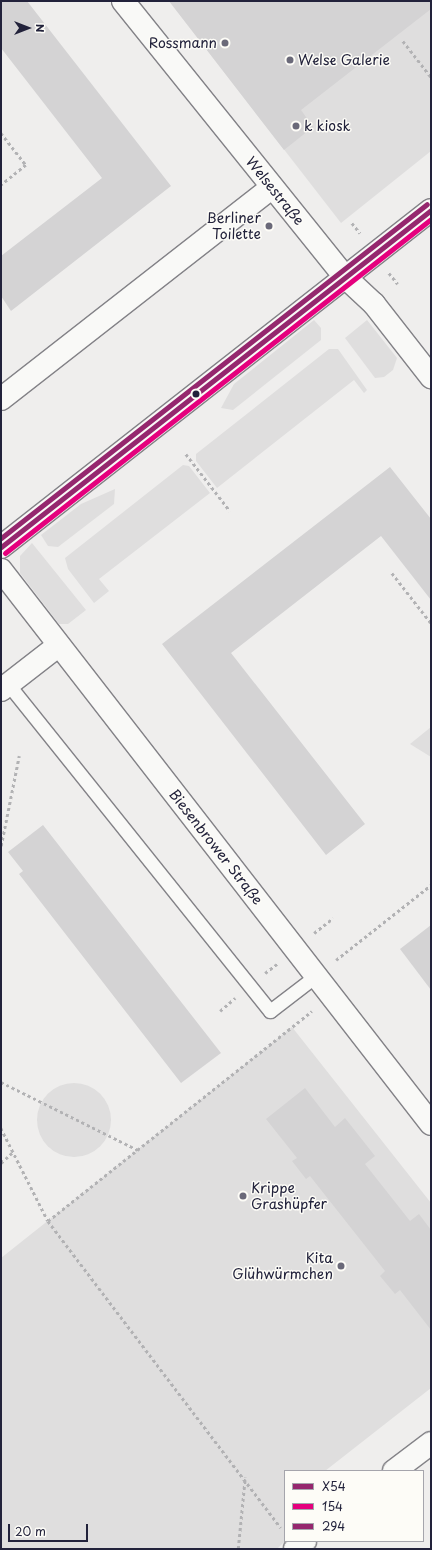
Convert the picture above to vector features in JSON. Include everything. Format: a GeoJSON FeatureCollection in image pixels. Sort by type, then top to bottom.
{"type":"FeatureCollection","features":[{"type":"Feature","properties":{"kind":"street","name":"Welsestraße"},"geometry":{"type":"LineString","coordinates":[[123,1],[344,277],[374,304],[431,377]]}},
{"type":"Feature","properties":{"kind":"street"},"geometry":{"type":"LineString","coordinates":[[1,399],[272,188]]}},
{"type":"Feature","properties":{"kind":"street"},"geometry":{"type":"LineString","coordinates":[[1,547],[431,210]]}},
{"type":"Feature","properties":{"kind":"street","name":"Biesenbrower Straße"},"geometry":{"type":"LineString","coordinates":[[1,570],[431,1124]]}},
{"type":"Feature","properties":{"kind":"street"},"geometry":{"type":"LineString","coordinates":[[5,687],[59,645]]}},
{"type":"Feature","properties":{"kind":"street"},"geometry":{"type":"LineString","coordinates":[[395,1470],[431,1443]]}},
{"type":"Feature","properties":{"kind":"street"},"geometry":{"type":"LineString","coordinates":[[295,1549],[304,1542]]}},
{"type":"Feature","properties":{"kind":"lane"},"geometry":{"type":"LineString","coordinates":[[5,687],[270,1011],[316,975]]}},
{"type":"Feature","properties":{"kind":"path"},"geometry":{"type":"LineString","coordinates":[[403,41],[431,76]]}},
{"type":"Feature","properties":{"kind":"path"},"geometry":{"type":"LineString","coordinates":[[1,133],[26,165],[1,185]]}},
{"type":"Feature","properties":{"kind":"path"},"geometry":{"type":"LineString","coordinates":[[186,454],[230,512]]}},
{"type":"Feature","properties":{"kind":"path"},"geometry":{"type":"LineString","coordinates":[[392,574],[431,623]]}},
{"type":"Feature","properties":{"kind":"path"},"geometry":{"type":"LineString","coordinates":[[1,846],[19,756]]}},
{"type":"Feature","properties":{"kind":"path"},"geometry":{"type":"LineString","coordinates":[[316,975],[431,885]]}},
{"type":"Feature","properties":{"kind":"path"},"geometry":{"type":"LineString","coordinates":[[48,1221],[332,996]]}},
{"type":"Feature","properties":{"kind":"path"},"geometry":{"type":"LineString","coordinates":[[1,1082],[138,1150]]}},
{"type":"Feature","properties":{"kind":"path"},"geometry":{"type":"LineString","coordinates":[[1,1128],[48,1221],[245,1477],[284,1532]]}},
{"type":"Feature","properties":{"kind":"path"},"geometry":{"type":"LineString","coordinates":[[1,1163],[13,1152]]}},
{"type":"Feature","properties":{"kind":"path"},"geometry":{"type":"LineString","coordinates":[[238,1549],[245,1477]]}},
{"type":"Feature","properties":{"kind":"shaded area"},"geometry":{"type":"Polygon","coordinates":[[[169,1],[431,1],[431,151],[341,223],[169,1]]]}},
{"type":"Feature","properties":{"kind":"shaded area"},"geometry":{"type":"Polygon","coordinates":[[[314,320],[321,328],[321,340],[233,410],[221,408],[234,384],[314,320]]]}},
{"type":"Feature","properties":{"kind":"shaded area"},"geometry":{"type":"Polygon","coordinates":[[[367,320],[397,358],[393,370],[384,377],[375,378],[345,338],[367,320]]]}},
{"type":"Feature","properties":{"kind":"shaded area"},"geometry":{"type":"Polygon","coordinates":[[[329,349],[338,349],[367,390],[364,393],[354,380],[217,488],[196,461],[196,454],[329,349]]]}},
{"type":"Feature","properties":{"kind":"shaded area"},"geometry":{"type":"Polygon","coordinates":[[[183,465],[189,466],[210,493],[99,579],[109,591],[94,603],[68,569],[65,558],[183,465]]]}},
{"type":"Feature","properties":{"kind":"shaded area"},"geometry":{"type":"Polygon","coordinates":[[[115,489],[114,504],[58,547],[48,546],[41,535],[81,504],[115,489]]]}},
{"type":"Feature","properties":{"kind":"shaded area"},"geometry":{"type":"Polygon","coordinates":[[[32,543],[86,610],[68,624],[59,624],[20,573],[20,556],[32,543]]]}},
{"type":"Feature","properties":{"kind":"shaded area"},"geometry":{"type":"Polygon","coordinates":[[[431,727],[431,757],[410,744],[431,727]]]}},
{"type":"Feature","properties":{"kind":"shaded area"},"geometry":{"type":"Polygon","coordinates":[[[292,1027],[431,1203],[431,1388],[326,1470],[284,1470],[284,1542],[277,1549],[1,1549],[1,1258],[292,1027]]]}},
{"type":"Feature","properties":{"kind":"shaded area"},"geometry":{"type":"Polygon","coordinates":[[[74,1083],[95,1089],[105,1099],[111,1120],[105,1141],[95,1151],[74,1157],[53,1151],[43,1141],[37,1120],[43,1099],[53,1089],[74,1083]]]}},
{"type":"Feature","properties":{"kind":"building"},"geometry":{"type":"Polygon","coordinates":[[[1,1],[27,1],[171,186],[11,311],[1,296],[1,256],[102,178],[1,48],[1,1]]]}},
{"type":"Feature","properties":{"kind":"building","name":"Welse Galerie"},"geometry":{"type":"Polygon","coordinates":[[[169,1],[431,1],[431,9],[301,110],[313,127],[284,150],[169,1]]]}},
{"type":"Feature","properties":{"kind":"building"},"geometry":{"type":"Polygon","coordinates":[[[390,467],[431,519],[431,600],[381,536],[231,653],[365,824],[326,855],[162,644],[390,467]]]}},
{"type":"Feature","properties":{"kind":"building"},"geometry":{"type":"Polygon","coordinates":[[[43,825],[221,1053],[181,1083],[19,874],[23,871],[8,852],[43,825]]]}},
{"type":"Feature","properties":{"kind":"building"},"geometry":{"type":"Polygon","coordinates":[[[431,925],[431,990],[400,949],[431,925]]]}},
{"type":"Feature","properties":{"kind":"building"},"geometry":{"type":"Polygon","coordinates":[[[305,1088],[335,1127],[345,1118],[375,1156],[365,1164],[410,1221],[419,1214],[431,1230],[431,1330],[400,1290],[395,1294],[380,1276],[385,1271],[310,1176],[306,1179],[292,1161],[297,1158],[266,1119],[305,1088]]]}},
{"type":"Feature","properties":{"kind":"transit line","name":"294"},"geometry":{"type":"LineString","coordinates":[[1,538],[427,204]]}},
{"type":"Feature","properties":{"kind":"transit line","name":"X54"},"geometry":{"type":"LineString","coordinates":[[1,547],[431,210]]}},
{"type":"Feature","properties":{"kind":"transit line","name":"154"},"geometry":{"type":"LineString","coordinates":[[5,553],[431,219]]}},
{"type":"Feature","properties":{"kind":"place","name":"Rossmann"},"geometry":{"type":"Point","coordinates":[225,43]}},
{"type":"Feature","properties":{"kind":"place","name":"Welse Galerie"},"geometry":{"type":"Point","coordinates":[290,60]}},
{"type":"Feature","properties":{"kind":"place","name":"k kiosk"},"geometry":{"type":"Point","coordinates":[296,126]}},
{"type":"Feature","properties":{"kind":"place","name":"Berliner Toilette"},"geometry":{"type":"Point","coordinates":[269,226]}},
{"type":"Feature","properties":{"kind":"place","name":"Krippe Grashüpfer"},"geometry":{"type":"Point","coordinates":[243,1196]}},
{"type":"Feature","properties":{"kind":"place","name":"Kita Glühwürmchen"},"geometry":{"type":"Point","coordinates":[341,1266]}}]}
